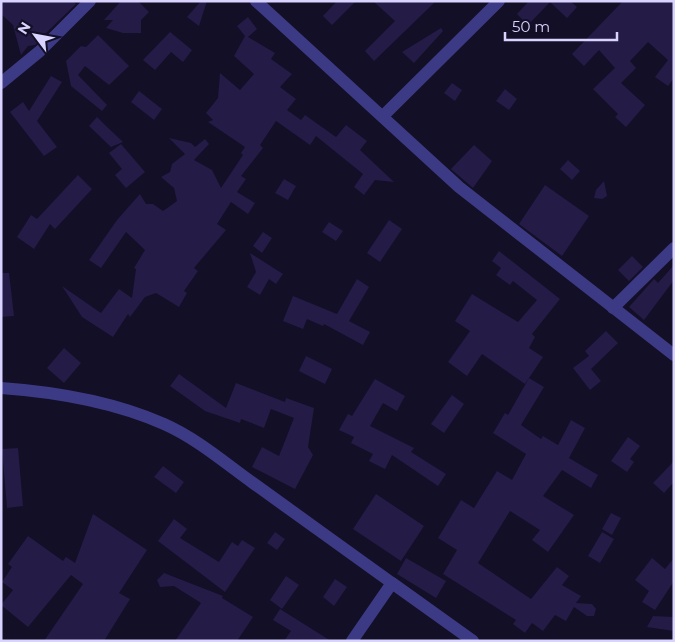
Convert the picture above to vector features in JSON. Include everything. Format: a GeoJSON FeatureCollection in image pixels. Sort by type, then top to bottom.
{"type":"FeatureCollection","features":[{"type":"Feature","properties":{"kind":"street"},"geometry":{"type":"LineString","coordinates":[[1,83],[40,51],[90,1]]}},
{"type":"Feature","properties":{"kind":"street"},"geometry":{"type":"LineString","coordinates":[[256,1],[490,213],[674,355]]}},
{"type":"Feature","properties":{"kind":"street"},"geometry":{"type":"LineString","coordinates":[[383,116],[499,1]]}},
{"type":"Feature","properties":{"kind":"street"},"geometry":{"type":"LineString","coordinates":[[614,308],[674,248]]}},
{"type":"Feature","properties":{"kind":"street"},"geometry":{"type":"LineString","coordinates":[[1,388],[44,391],[75,396],[114,406],[165,424],[206,449],[474,641]]}},
{"type":"Feature","properties":{"kind":"street"},"geometry":{"type":"LineString","coordinates":[[352,641],[392,583]]}},
{"type":"Feature","properties":{"kind":"building"},"geometry":{"type":"Polygon","coordinates":[[[1,1],[73,1],[76,4],[46,33],[40,34],[41,39],[35,45],[28,46],[21,55],[13,25],[1,14],[1,1]]]}},
{"type":"Feature","properties":{"kind":"building"},"geometry":{"type":"Polygon","coordinates":[[[121,1],[138,1],[149,12],[141,20],[141,33],[123,33],[106,28],[113,20],[104,20],[121,1]]]}},
{"type":"Feature","properties":{"kind":"building"},"geometry":{"type":"Polygon","coordinates":[[[201,1],[207,1],[199,26],[187,17],[201,1]]]}},
{"type":"Feature","properties":{"kind":"building"},"geometry":{"type":"Polygon","coordinates":[[[337,1],[356,1],[332,25],[323,16],[337,1]]]}},
{"type":"Feature","properties":{"kind":"building"},"geometry":{"type":"Polygon","coordinates":[[[373,1],[436,1],[374,61],[365,51],[395,21],[373,1]]]}},
{"type":"Feature","properties":{"kind":"building"},"geometry":{"type":"Polygon","coordinates":[[[529,1],[570,1],[577,7],[567,18],[550,2],[528,25],[517,14],[529,1]]]}},
{"type":"Feature","properties":{"kind":"building"},"geometry":{"type":"Polygon","coordinates":[[[623,1],[674,1],[674,78],[668,86],[655,77],[668,60],[648,42],[630,61],[636,68],[621,83],[645,105],[626,127],[615,117],[618,114],[593,89],[615,68],[599,50],[584,66],[572,54],[623,1]]]}},
{"type":"Feature","properties":{"kind":"building"},"geometry":{"type":"Polygon","coordinates":[[[248,17],[257,29],[248,37],[275,53],[271,59],[292,74],[280,87],[296,99],[287,110],[301,120],[305,115],[336,137],[346,125],[367,141],[360,150],[394,182],[375,180],[364,195],[354,187],[363,174],[316,136],[310,145],[276,121],[260,145],[263,148],[241,176],[246,179],[237,192],[255,203],[248,214],[231,202],[217,224],[226,230],[194,268],[198,271],[184,291],[187,293],[179,307],[156,293],[145,297],[130,317],[128,314],[113,337],[82,317],[62,286],[101,313],[119,289],[132,298],[136,269],[134,268],[145,250],[126,232],[101,268],[89,260],[117,220],[140,194],[146,204],[153,204],[163,211],[177,201],[174,188],[161,177],[170,172],[172,164],[185,154],[169,138],[191,143],[195,147],[205,139],[209,144],[194,160],[212,170],[221,188],[243,155],[241,153],[245,147],[208,122],[213,120],[206,113],[218,98],[220,73],[240,90],[254,74],[234,56],[245,36],[237,26],[248,17]]]}},
{"type":"Feature","properties":{"kind":"building"},"geometry":{"type":"Polygon","coordinates":[[[441,28],[443,31],[414,63],[402,52],[441,28]]]}},
{"type":"Feature","properties":{"kind":"building"},"geometry":{"type":"Polygon","coordinates":[[[170,32],[192,50],[183,62],[171,52],[155,70],[143,60],[170,32]]]}},
{"type":"Feature","properties":{"kind":"building"},"geometry":{"type":"Polygon","coordinates":[[[98,35],[129,66],[109,85],[85,66],[78,75],[107,105],[102,111],[71,86],[66,61],[81,46],[86,47],[98,35]]]}},
{"type":"Feature","properties":{"kind":"building"},"geometry":{"type":"Polygon","coordinates":[[[51,76],[62,82],[37,121],[57,147],[44,156],[10,112],[23,102],[29,111],[51,76]]]}},
{"type":"Feature","properties":{"kind":"building"},"geometry":{"type":"Polygon","coordinates":[[[452,83],[462,90],[455,101],[444,93],[452,83]]]}},
{"type":"Feature","properties":{"kind":"building"},"geometry":{"type":"Polygon","coordinates":[[[505,89],[517,99],[509,110],[496,101],[505,89]]]}},
{"type":"Feature","properties":{"kind":"building"},"geometry":{"type":"Polygon","coordinates":[[[139,91],[162,109],[154,120],[131,102],[139,91]]]}},
{"type":"Feature","properties":{"kind":"building"},"geometry":{"type":"Polygon","coordinates":[[[97,117],[123,142],[111,147],[89,126],[97,117]]]}},
{"type":"Feature","properties":{"kind":"building"},"geometry":{"type":"Polygon","coordinates":[[[121,144],[145,172],[126,188],[115,175],[122,169],[109,153],[121,144]]]}},
{"type":"Feature","properties":{"kind":"building"},"geometry":{"type":"Polygon","coordinates":[[[474,145],[492,161],[473,188],[451,169],[474,145]]]}},
{"type":"Feature","properties":{"kind":"building"},"geometry":{"type":"Polygon","coordinates":[[[568,160],[580,171],[572,180],[560,169],[568,160]]]}},
{"type":"Feature","properties":{"kind":"building"},"geometry":{"type":"Polygon","coordinates":[[[78,175],[92,189],[55,229],[50,224],[34,249],[17,237],[31,215],[37,219],[78,175]]]}},
{"type":"Feature","properties":{"kind":"building"},"geometry":{"type":"Polygon","coordinates":[[[284,179],[296,186],[288,200],[275,193],[284,179]]]}},
{"type":"Feature","properties":{"kind":"building"},"geometry":{"type":"Polygon","coordinates":[[[604,181],[607,196],[602,199],[594,198],[596,190],[604,181]]]}},
{"type":"Feature","properties":{"kind":"building"},"geometry":{"type":"Polygon","coordinates":[[[545,185],[589,216],[562,256],[519,224],[545,185]]]}},
{"type":"Feature","properties":{"kind":"building"},"geometry":{"type":"Polygon","coordinates":[[[389,220],[402,229],[380,262],[367,253],[389,220]]]}},
{"type":"Feature","properties":{"kind":"building"},"geometry":{"type":"Polygon","coordinates":[[[329,222],[343,231],[336,241],[322,232],[329,222]]]}},
{"type":"Feature","properties":{"kind":"building"},"geometry":{"type":"Polygon","coordinates":[[[263,232],[272,238],[262,253],[253,246],[263,232]]]}},
{"type":"Feature","properties":{"kind":"building"},"geometry":{"type":"Polygon","coordinates":[[[499,251],[560,299],[532,334],[535,337],[529,348],[543,357],[525,384],[482,354],[467,376],[448,362],[470,331],[455,321],[472,294],[518,322],[537,300],[513,281],[510,285],[496,275],[501,268],[492,261],[499,251]]]}},
{"type":"Feature","properties":{"kind":"building"},"geometry":{"type":"Polygon","coordinates":[[[250,253],[283,274],[276,284],[269,279],[260,295],[247,287],[256,272],[250,253]]]}},
{"type":"Feature","properties":{"kind":"building"},"geometry":{"type":"Polygon","coordinates":[[[632,256],[643,267],[629,281],[618,270],[632,256]]]}},
{"type":"Feature","properties":{"kind":"building"},"geometry":{"type":"Polygon","coordinates":[[[674,265],[674,280],[644,320],[629,307],[654,279],[658,283],[674,265]]]}},
{"type":"Feature","properties":{"kind":"building"},"geometry":{"type":"Polygon","coordinates":[[[1,273],[9,273],[14,316],[1,317],[1,273]]]}},
{"type":"Feature","properties":{"kind":"building"},"geometry":{"type":"Polygon","coordinates":[[[357,279],[369,287],[349,321],[370,332],[363,345],[324,324],[323,326],[307,319],[303,329],[283,321],[293,296],[337,314],[357,279]]]}},
{"type":"Feature","properties":{"kind":"building"},"geometry":{"type":"Polygon","coordinates":[[[606,331],[618,343],[591,369],[601,381],[590,390],[573,368],[589,356],[585,351],[606,331]]]}},
{"type":"Feature","properties":{"kind":"building"},"geometry":{"type":"Polygon","coordinates":[[[64,348],[81,363],[64,383],[47,368],[64,348]]]}},
{"type":"Feature","properties":{"kind":"building"},"geometry":{"type":"Polygon","coordinates":[[[306,356],[332,369],[325,384],[299,371],[306,356]]]}},
{"type":"Feature","properties":{"kind":"building"},"geometry":{"type":"Polygon","coordinates":[[[179,374],[226,408],[236,383],[285,402],[286,398],[314,408],[308,447],[313,455],[295,489],[252,467],[262,447],[279,456],[294,418],[271,409],[264,428],[241,419],[240,423],[205,411],[170,386],[179,374]]]}},
{"type":"Feature","properties":{"kind":"building"},"geometry":{"type":"Polygon","coordinates":[[[529,378],[544,387],[521,425],[541,439],[543,436],[558,445],[571,420],[585,428],[569,458],[598,475],[591,488],[562,470],[543,496],[574,515],[548,552],[532,540],[540,530],[510,511],[478,563],[531,599],[557,567],[569,576],[562,585],[581,596],[576,603],[592,604],[596,609],[594,616],[587,616],[574,607],[566,621],[555,615],[543,631],[532,623],[525,633],[513,624],[516,620],[443,574],[457,550],[438,538],[461,500],[474,508],[497,471],[512,480],[526,454],[493,433],[505,413],[508,415],[529,378]]]}},
{"type":"Feature","properties":{"kind":"building"},"geometry":{"type":"Polygon","coordinates":[[[375,379],[405,396],[397,411],[383,403],[370,426],[414,448],[411,452],[446,474],[438,486],[392,455],[385,469],[369,461],[373,454],[351,443],[354,437],[339,430],[348,414],[352,416],[375,379]]]}},
{"type":"Feature","properties":{"kind":"building"},"geometry":{"type":"Polygon","coordinates":[[[452,395],[464,404],[444,433],[431,424],[452,395]]]}},
{"type":"Feature","properties":{"kind":"building"},"geometry":{"type":"Polygon","coordinates":[[[628,437],[640,446],[630,459],[634,462],[627,472],[611,461],[628,437]]]}},
{"type":"Feature","properties":{"kind":"building"},"geometry":{"type":"Polygon","coordinates":[[[18,448],[23,506],[7,508],[2,449],[18,448]]]}},
{"type":"Feature","properties":{"kind":"building"},"geometry":{"type":"Polygon","coordinates":[[[674,461],[674,482],[664,493],[653,483],[674,461]]]}},
{"type":"Feature","properties":{"kind":"building"},"geometry":{"type":"Polygon","coordinates":[[[163,466],[184,482],[176,493],[154,477],[163,466]]]}},
{"type":"Feature","properties":{"kind":"building"},"geometry":{"type":"Polygon","coordinates":[[[376,494],[424,526],[401,561],[353,529],[376,494]]]}},
{"type":"Feature","properties":{"kind":"building"},"geometry":{"type":"Polygon","coordinates":[[[611,513],[621,518],[612,535],[602,529],[611,513]]]}},
{"type":"Feature","properties":{"kind":"building"},"geometry":{"type":"Polygon","coordinates":[[[93,514],[147,550],[119,593],[130,599],[104,641],[44,641],[83,584],[71,575],[28,627],[1,605],[13,590],[2,582],[12,567],[8,564],[28,536],[63,561],[66,557],[75,563],[93,514]]]}},
{"type":"Feature","properties":{"kind":"building"},"geometry":{"type":"Polygon","coordinates":[[[174,519],[187,529],[180,538],[219,562],[232,542],[238,546],[242,540],[255,548],[225,592],[158,541],[174,519]]]}},
{"type":"Feature","properties":{"kind":"building"},"geometry":{"type":"Polygon","coordinates":[[[275,532],[285,539],[277,550],[267,543],[275,532]]]}},
{"type":"Feature","properties":{"kind":"building"},"geometry":{"type":"Polygon","coordinates":[[[602,532],[614,539],[600,563],[588,556],[602,532]]]}},
{"type":"Feature","properties":{"kind":"building"},"geometry":{"type":"Polygon","coordinates":[[[406,558],[446,581],[436,598],[397,574],[406,558]]]}},
{"type":"Feature","properties":{"kind":"building"},"geometry":{"type":"Polygon","coordinates":[[[652,558],[665,569],[674,558],[674,581],[655,610],[642,602],[649,591],[635,580],[652,558]]]}},
{"type":"Feature","properties":{"kind":"building"},"geometry":{"type":"Polygon","coordinates":[[[164,573],[223,596],[222,598],[253,617],[237,641],[175,641],[201,603],[174,586],[160,587],[157,580],[164,573]]]}},
{"type":"Feature","properties":{"kind":"building"},"geometry":{"type":"Polygon","coordinates":[[[286,576],[299,585],[282,609],[270,600],[286,576]]]}},
{"type":"Feature","properties":{"kind":"building"},"geometry":{"type":"Polygon","coordinates":[[[335,579],[347,587],[334,606],[323,597],[335,579]]]}},
{"type":"Feature","properties":{"kind":"building"},"geometry":{"type":"Polygon","coordinates":[[[280,609],[331,641],[284,641],[291,631],[273,620],[280,609]]]}},
{"type":"Feature","properties":{"kind":"building"},"geometry":{"type":"Polygon","coordinates":[[[653,616],[674,617],[674,631],[647,627],[653,616]]]}}]}
